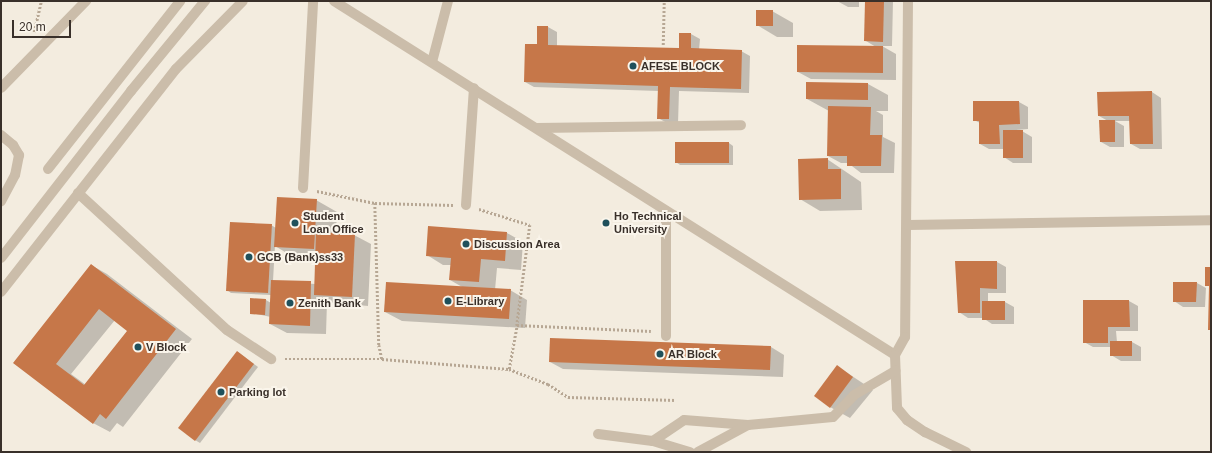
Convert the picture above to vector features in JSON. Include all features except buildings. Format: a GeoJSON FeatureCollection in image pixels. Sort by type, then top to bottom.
{"type":"FeatureCollection","features":[{"type":"Feature","properties":{"kind":"lane"},"geometry":{"type":"LineString","coordinates":[[1,88],[86,1]]}},
{"type":"Feature","properties":{"kind":"lane"},"geometry":{"type":"LineString","coordinates":[[48,169],[180,1]]}},
{"type":"Feature","properties":{"kind":"lane"},"geometry":{"type":"LineString","coordinates":[[1,258],[131,91],[205,1]]}},
{"type":"Feature","properties":{"kind":"lane"},"geometry":{"type":"LineString","coordinates":[[1,292],[78,193],[100,168],[176,68],[243,1]]}},
{"type":"Feature","properties":{"kind":"lane"},"geometry":{"type":"LineString","coordinates":[[304,188],[313,1]]}},
{"type":"Feature","properties":{"kind":"lane"},"geometry":{"type":"LineString","coordinates":[[334,1],[895,355]]}},
{"type":"Feature","properties":{"kind":"lane"},"geometry":{"type":"LineString","coordinates":[[432,62],[448,1]]}},
{"type":"Feature","properties":{"kind":"lane"},"geometry":{"type":"LineString","coordinates":[[908,1],[908,225],[906,337],[895,355],[897,408],[907,420],[966,452]]}},
{"type":"Feature","properties":{"kind":"lane"},"geometry":{"type":"LineString","coordinates":[[466,205],[474,88]]}},
{"type":"Feature","properties":{"kind":"lane"},"geometry":{"type":"LineString","coordinates":[[537,128],[741,126]]}},
{"type":"Feature","properties":{"kind":"lane"},"geometry":{"type":"LineString","coordinates":[[1,135],[13,145],[19,155],[15,175],[1,202]]}},
{"type":"Feature","properties":{"kind":"lane"},"geometry":{"type":"LineString","coordinates":[[78,193],[227,330],[271,359]]}},
{"type":"Feature","properties":{"kind":"lane"},"geometry":{"type":"LineString","coordinates":[[666,211],[666,334]]}},
{"type":"Feature","properties":{"kind":"lane"},"geometry":{"type":"LineString","coordinates":[[908,225],[1211,220]]}},
{"type":"Feature","properties":{"kind":"lane"},"geometry":{"type":"LineString","coordinates":[[653,440],[684,420],[748,425],[833,417],[854,395],[895,371]]}},
{"type":"Feature","properties":{"kind":"lane"},"geometry":{"type":"LineString","coordinates":[[698,452],[748,425]]}},
{"type":"Feature","properties":{"kind":"lane"},"geometry":{"type":"LineString","coordinates":[[598,434],[653,440],[690,452]]}},
{"type":"Feature","properties":{"kind":"path"},"geometry":{"type":"LineString","coordinates":[[663,45],[664,1]]}},
{"type":"Feature","properties":{"kind":"path"},"geometry":{"type":"LineString","coordinates":[[304,188],[375,203],[466,205],[530,225],[518,325],[510,369]]}},
{"type":"Feature","properties":{"kind":"path"},"geometry":{"type":"LineString","coordinates":[[375,203],[379,345],[382,359]]}},
{"type":"Feature","properties":{"kind":"path"},"geometry":{"type":"LineString","coordinates":[[518,325],[666,334]]}},
{"type":"Feature","properties":{"kind":"path"},"geometry":{"type":"LineString","coordinates":[[271,359],[382,359],[510,369],[548,384],[568,397],[676,400]]}},
{"type":"Feature","properties":{"kind":"place","name":"AFESE BLOCK"},"geometry":{"type":"Point","coordinates":[633,66]}},
{"type":"Feature","properties":{"kind":"place","name":"Student Loan Office"},"geometry":{"type":"Point","coordinates":[295,223]}},
{"type":"Feature","properties":{"kind":"place","name":"Ho Technical University"},"geometry":{"type":"Point","coordinates":[606,223]}},
{"type":"Feature","properties":{"kind":"place","name":"Discussion Area"},"geometry":{"type":"Point","coordinates":[466,244]}},
{"type":"Feature","properties":{"kind":"place","name":"GCB (Bank)ss33"},"geometry":{"type":"Point","coordinates":[249,257]}},
{"type":"Feature","properties":{"kind":"place","name":"E-Library"},"geometry":{"type":"Point","coordinates":[448,301]}},
{"type":"Feature","properties":{"kind":"place","name":"Zenith Bank"},"geometry":{"type":"Point","coordinates":[290,303]}},
{"type":"Feature","properties":{"kind":"place","name":"V Block"},"geometry":{"type":"Point","coordinates":[138,347]}},
{"type":"Feature","properties":{"kind":"place","name":"AR Block"},"geometry":{"type":"Point","coordinates":[660,354]}},
{"type":"Feature","properties":{"kind":"place","name":"Parking lot"},"geometry":{"type":"Point","coordinates":[221,392]}}]}
